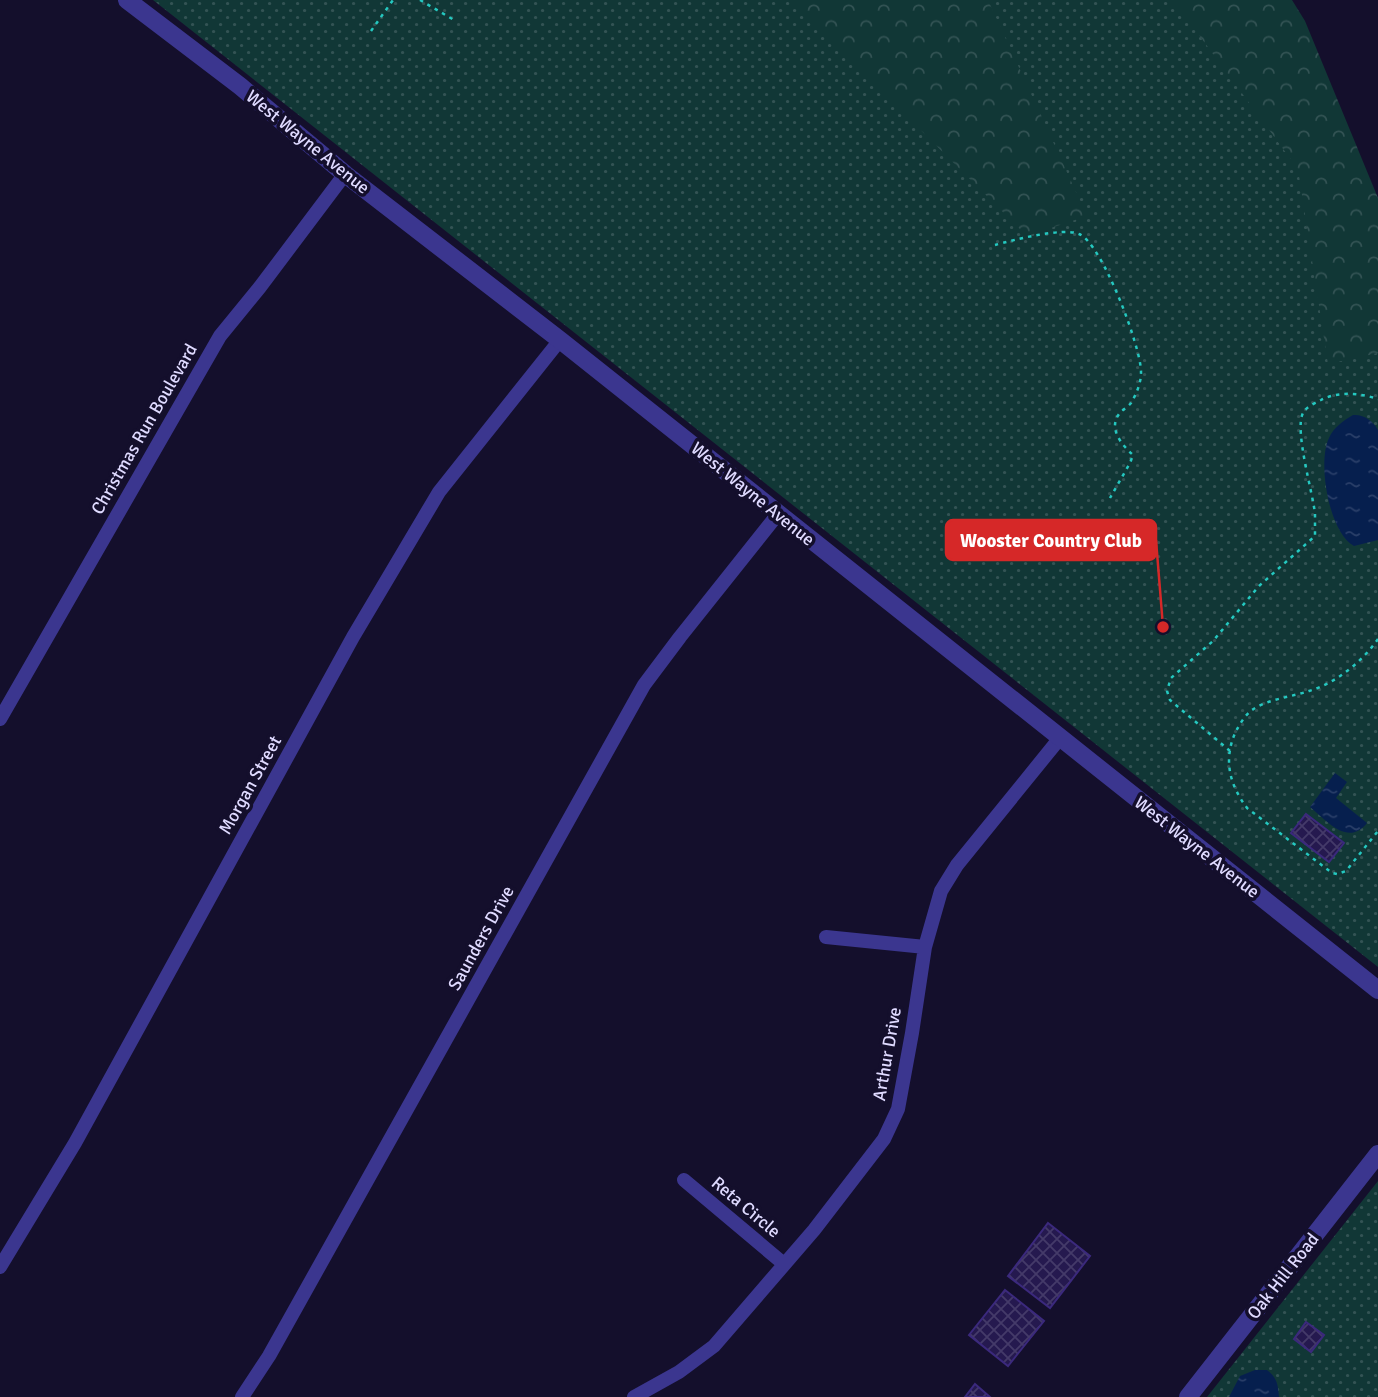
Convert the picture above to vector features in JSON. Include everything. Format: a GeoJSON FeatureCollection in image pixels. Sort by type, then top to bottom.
{"type":"FeatureCollection","features":[{"type":"Feature","properties":{"kind":"street","name":"West Wayne Avenue"},"geometry":{"type":"LineString","coordinates":[[127,0],[240,86],[345,174],[560,340],[1378,990]]}},
{"type":"Feature","properties":{"kind":"street","name":"Christmas Run Boulevard"},"geometry":{"type":"LineString","coordinates":[[0,719],[220,336],[345,174]]}},
{"type":"Feature","properties":{"kind":"street","name":"Morgan Street"},"geometry":{"type":"LineString","coordinates":[[0,1267],[75,1143],[353,638],[439,492],[560,340]]}},
{"type":"Feature","properties":{"kind":"street","name":"Saunders Drive"},"geometry":{"type":"LineString","coordinates":[[242,1397],[269,1356],[645,685],[778,514]]}},
{"type":"Feature","properties":{"kind":"street","name":"Arthur Drive"},"geometry":{"type":"LineString","coordinates":[[634,1397],[679,1372],[714,1346],[814,1230],[884,1139],[898,1109],[925,947],[941,891],[957,865],[1060,738]]}},
{"type":"Feature","properties":{"kind":"street"},"geometry":{"type":"LineString","coordinates":[[826,937],[925,947]]}},
{"type":"Feature","properties":{"kind":"street","name":"Oak Hill Road"},"geometry":{"type":"LineString","coordinates":[[1188,1397],[1378,1154]]}},
{"type":"Feature","properties":{"kind":"street","name":"Reta Circle"},"geometry":{"type":"LineString","coordinates":[[684,1180],[784,1264]]}},
{"type":"Feature","properties":{"kind":"path"},"geometry":{"type":"LineString","coordinates":[[371,31],[393,0]]}},
{"type":"Feature","properties":{"kind":"path"},"geometry":{"type":"LineString","coordinates":[[420,0],[454,20]]}},
{"type":"Feature","properties":{"kind":"path"},"geometry":{"type":"LineString","coordinates":[[995,244],[1057,233],[1079,234],[1089,242],[1119,296],[1140,354],[1141,374],[1137,390],[1116,421],[1115,432],[1121,444],[1133,455],[1110,498]]}},
{"type":"Feature","properties":{"kind":"path"},"geometry":{"type":"LineString","coordinates":[[1230,751],[1170,700],[1167,691],[1171,678],[1213,640],[1259,586],[1315,536],[1315,513],[1304,458],[1301,427],[1303,412],[1332,394],[1378,399]]}},
{"type":"Feature","properties":{"kind":"path"},"geometry":{"type":"LineString","coordinates":[[1378,639],[1366,654],[1327,684],[1251,710],[1240,723],[1229,757],[1230,777],[1239,798],[1247,808],[1327,871],[1337,874],[1346,871],[1378,831]]}},
{"type":"Feature","properties":{"kind":"green space"},"geometry":{"type":"Polygon","coordinates":[[[153,0],[1246,0],[1378,287],[1378,967],[153,0]]]}},
{"type":"Feature","properties":{"kind":"green space"},"geometry":{"type":"Polygon","coordinates":[[[790,0],[988,0],[1087,216],[1027,236],[790,0]]]}},
{"type":"Feature","properties":{"kind":"green space"},"geometry":{"type":"Polygon","coordinates":[[[1173,0],[1292,0],[1305,21],[1378,198],[1378,353],[1328,364],[1298,169],[1173,0]]]}},
{"type":"Feature","properties":{"kind":"green space"},"geometry":{"type":"Polygon","coordinates":[[[1378,1181],[1378,1397],[1207,1397],[1378,1181]]]}},
{"type":"Feature","properties":{"kind":"water"},"geometry":{"type":"Polygon","coordinates":[[[1353,415],[1368,419],[1378,430],[1378,540],[1354,546],[1345,539],[1332,512],[1324,463],[1331,434],[1353,415]]]}},
{"type":"Feature","properties":{"kind":"water"},"geometry":{"type":"Polygon","coordinates":[[[1335,773],[1347,782],[1336,798],[1367,823],[1352,833],[1330,825],[1310,807],[1335,773]]]}},
{"type":"Feature","properties":{"kind":"water"},"geometry":{"type":"Polygon","coordinates":[[[1255,1370],[1267,1370],[1273,1376],[1279,1397],[1229,1397],[1240,1376],[1255,1370]]]}},
{"type":"Feature","properties":{"kind":"building"},"geometry":{"type":"Polygon","coordinates":[[[1306,814],[1344,843],[1329,862],[1291,833],[1306,814]]]}},
{"type":"Feature","properties":{"kind":"building"},"geometry":{"type":"Polygon","coordinates":[[[1048,1223],[1090,1256],[1050,1308],[1008,1276],[1048,1223]]]}},
{"type":"Feature","properties":{"kind":"building"},"geometry":{"type":"Polygon","coordinates":[[[1005,1290],[1044,1321],[1008,1366],[969,1335],[1005,1290]]]}},
{"type":"Feature","properties":{"kind":"building"},"geometry":{"type":"Polygon","coordinates":[[[1306,1322],[1324,1335],[1311,1352],[1294,1339],[1306,1322]]]}},
{"type":"Feature","properties":{"kind":"building"},"geometry":{"type":"Polygon","coordinates":[[[975,1384],[990,1397],[965,1397],[975,1384]]]}},
{"type":"Feature","properties":{"kind":"place","name":"Wooster Country Club"},"geometry":{"type":"Point","coordinates":[1163,627]}}]}
